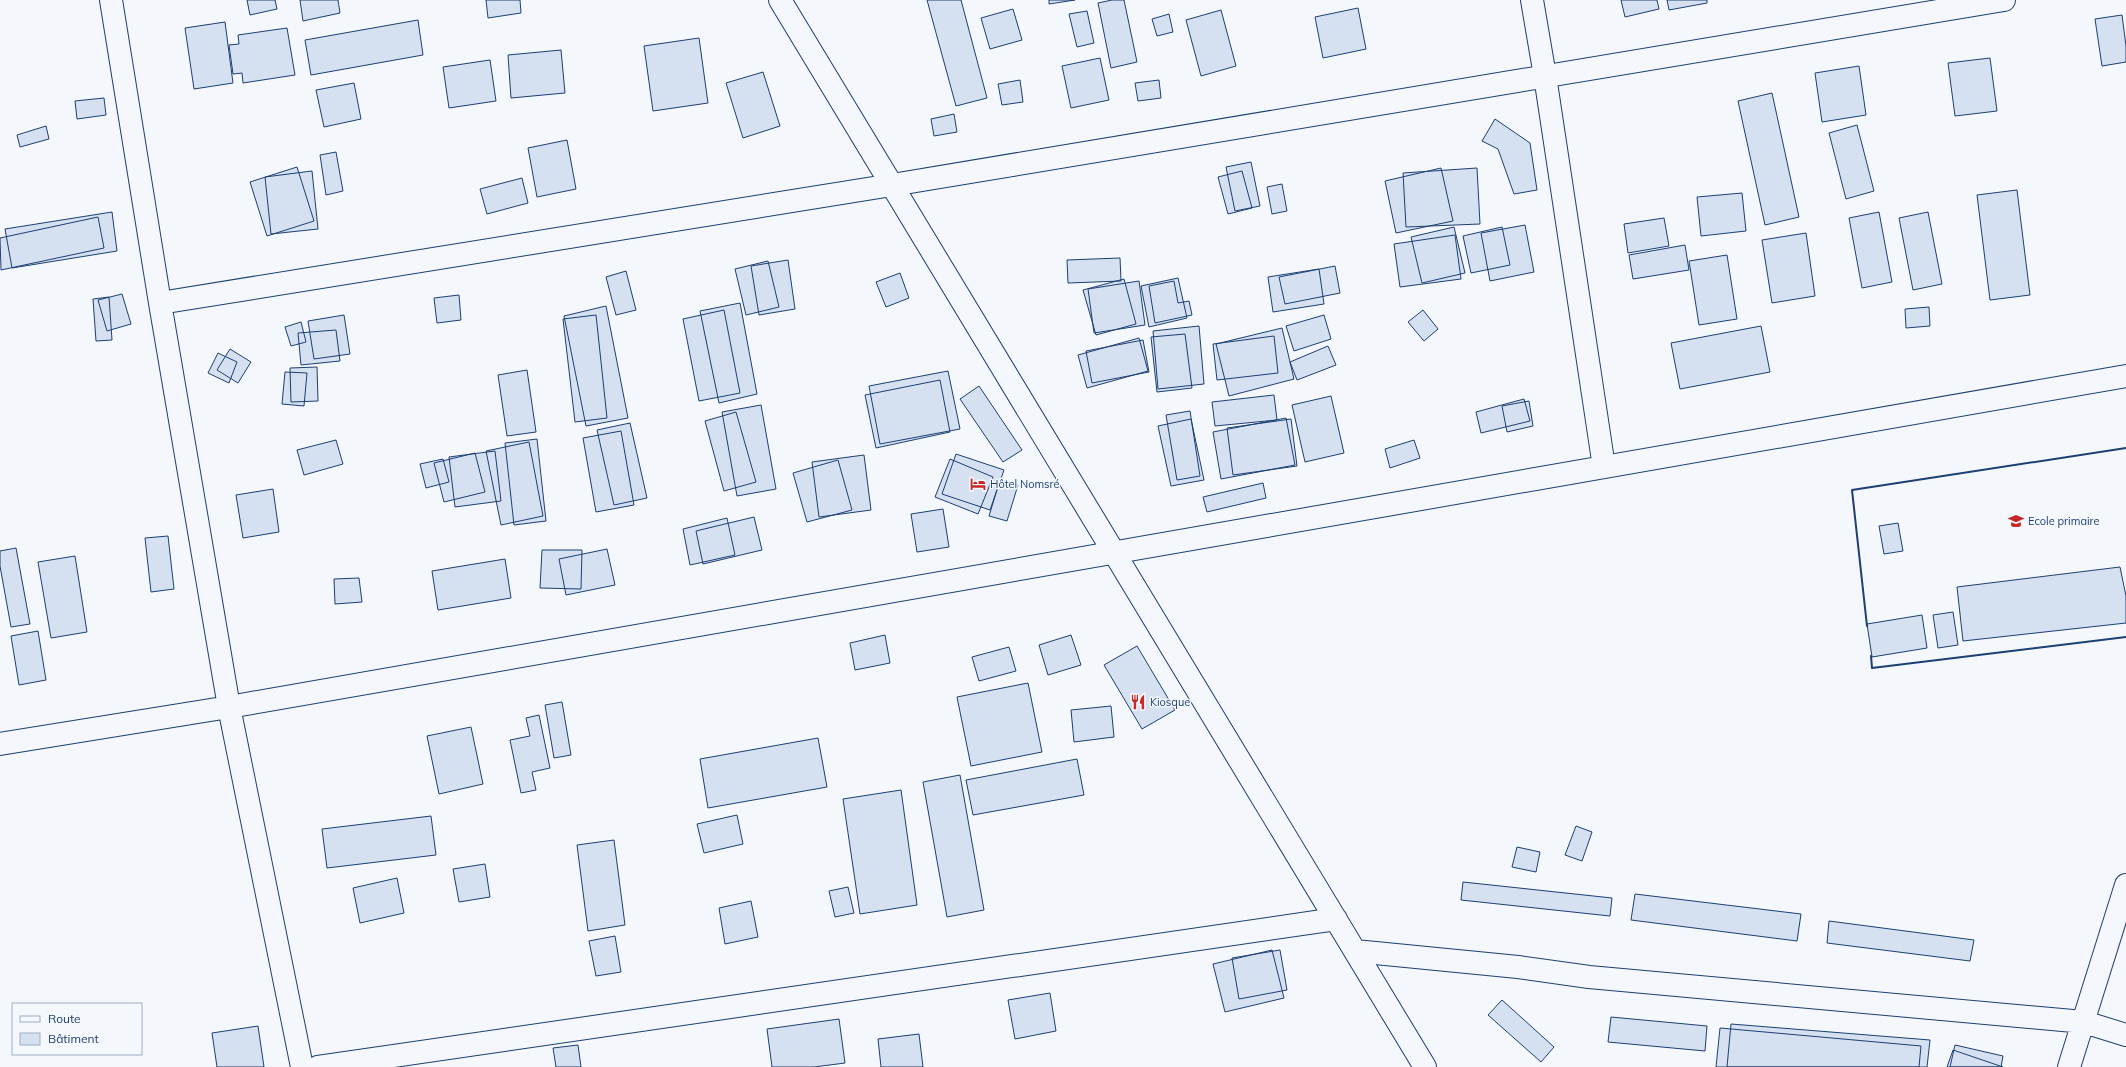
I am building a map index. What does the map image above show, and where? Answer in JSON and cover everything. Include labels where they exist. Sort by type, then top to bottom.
[{"type":"street","points":[[112,0],[160,303],[229,707],[302,1067]]},
{"type":"street","points":[[780,0],[1425,1067]]},
{"type":"street","points":[[1532,0],[1546,76],[1604,468]]},
{"type":"street","points":[[160,303],[892,185],[2004,0]]},
{"type":"street","points":[[0,744],[229,707],[2126,376]]},
{"type":"street","points":[[2070,1067],[2126,885]]},
{"type":"street","points":[[318,1067],[1336,919]]},
{"type":"street","points":[[1355,951],[1518,966],[1597,977],[2084,1022],[2126,1035]]},
{"type":"building","points":[[247,0],[275,0],[277,9],[250,15]]},
{"type":"building","points":[[300,0],[338,0],[340,13],[303,21]]},
{"type":"building","points":[[486,0],[520,0],[521,13],[488,18]]},
{"type":"building","points":[[927,0],[961,0],[987,98],[956,106]]},
{"type":"building","points":[[1049,0],[1075,0],[1049,4]]},
{"type":"building","points":[[1112,0],[1124,0],[1137,62],[1111,68],[1098,3]]},
{"type":"building","points":[[1621,0],[1657,0],[1659,9],[1625,17]]},
{"type":"building","points":[[1667,0],[1707,0],[1707,3],[1669,10]]},
{"type":"building","points":[[1358,8],[1366,49],[1323,58],[1315,17]]},
{"type":"building","points":[[1013,9],[1022,40],[990,49],[981,18]]},
{"type":"building","points":[[1221,10],[1236,66],[1201,76],[1186,20]]},
{"type":"building","points":[[1087,11],[1094,43],[1077,47],[1069,14]]},
{"type":"building","points":[[1169,14],[1173,32],[1157,36],[1152,19]]},
{"type":"building","points":[[2122,15],[2126,46],[2126,62],[2102,66],[2095,19]]},
{"type":"building","points":[[418,20],[423,55],[311,75],[305,40]]},
{"type":"building","points":[[225,22],[233,83],[194,89],[185,28]]},
{"type":"building","points":[[287,28],[295,75],[243,83],[242,73],[233,74],[229,45],[239,44],[238,35]]},
{"type":"building","points":[[699,38],[708,103],[653,111],[644,46]]},
{"type":"building","points":[[561,50],[565,93],[511,98],[508,55]]},
{"type":"building","points":[[1100,58],[1109,100],[1071,108],[1062,66]]},
{"type":"building","points":[[1990,58],[1997,111],[1955,116],[1948,63]]},
{"type":"building","points":[[490,60],[496,101],[449,108],[443,67]]},
{"type":"building","points":[[1859,66],[1866,115],[1822,122],[1815,73]]},
{"type":"building","points":[[763,72],[780,126],[743,138],[726,83]]},
{"type":"building","points":[[1020,80],[1023,102],[1002,105],[998,84]]},
{"type":"building","points":[[1159,80],[1161,98],[1138,101],[1135,83]]},
{"type":"building","points":[[354,83],[361,119],[324,127],[316,90]]},
{"type":"building","points":[[1772,93],[1799,217],[1765,225],[1738,101]]},
{"type":"building","points":[[104,98],[106,115],[77,119],[75,101]]},
{"type":"building","points":[[954,114],[957,132],[934,136],[931,119]]},
{"type":"building","points":[[1495,119],[1530,143],[1537,190],[1514,194],[1498,149],[1482,141]]},
{"type":"building","points":[[1857,125],[1874,191],[1846,199],[1829,133]]},
{"type":"building","points":[[46,126],[49,139],[20,147],[17,135]]},
{"type":"building","points":[[567,140],[576,189],[537,197],[528,148]]},
{"type":"building","points":[[336,152],[343,191],[326,195],[320,155]]},
{"type":"building","points":[[1251,162],[1260,206],[1235,211],[1226,167]]},
{"type":"building","points":[[297,167],[314,221],[267,236],[250,182]]},
{"type":"building","points":[[1441,168],[1453,221],[1396,233],[1385,181]]},
{"type":"building","points":[[1477,168],[1480,224],[1406,227],[1403,173]]},
{"type":"building","points":[[312,171],[318,229],[271,234],[265,177]]},
{"type":"building","points":[[1242,171],[1252,208],[1228,214],[1218,177]]},
{"type":"building","points":[[522,178],[528,203],[487,214],[480,189]]},
{"type":"building","points":[[1282,184],[1287,211],[1272,214],[1267,187]]},
{"type":"building","points":[[2017,190],[2030,295],[1990,300],[1977,195]]},
{"type":"building","points":[[1742,193],[1746,231],[1701,236],[1697,197]]},
{"type":"building","points":[[112,212],[117,251],[12,268],[5,229]]},
{"type":"building","points":[[1879,212],[1892,282],[1862,288],[1849,218]]},
{"type":"building","points":[[1928,212],[1942,284],[1913,290],[1899,218]]},
{"type":"building","points":[[98,217],[104,248],[1,270],[0,238]]},
{"type":"building","points":[[1664,218],[1669,246],[1628,253],[1624,224]]},
{"type":"building","points":[[1525,225],[1534,272],[1490,281],[1481,233]]},
{"type":"building","points":[[1454,227],[1465,273],[1422,283],[1411,237]]},
{"type":"building","points":[[1502,227],[1510,265],[1471,273],[1463,236]]},
{"type":"building","points":[[1806,233],[1815,296],[1772,303],[1762,240]]},
{"type":"building","points":[[1455,235],[1461,279],[1400,287],[1394,244]]},
{"type":"building","points":[[1685,245],[1689,270],[1633,279],[1629,255]]},
{"type":"building","points":[[1727,255],[1737,319],[1699,325],[1689,261]]},
{"type":"building","points":[[1120,258],[1121,281],[1068,283],[1067,260]]},
{"type":"building","points":[[788,260],[795,309],[759,315],[751,266]]},
{"type":"building","points":[[768,261],[779,307],[746,315],[735,269]]},
{"type":"building","points":[[1335,266],[1340,293],[1285,304],[1279,277]]},
{"type":"building","points":[[1319,269],[1324,304],[1273,312],[1268,277]]},
{"type":"building","points":[[626,271],[636,310],[616,315],[606,277]]},
{"type":"building","points":[[900,273],[909,298],[886,307],[876,282]]},
{"type":"building","points":[[1178,278],[1187,318],[1149,327],[1141,286]]},
{"type":"building","points":[[1124,279],[1136,324],[1096,335],[1083,290]]},
{"type":"building","points":[[1139,281],[1145,325],[1094,333],[1088,289]]},
{"type":"building","points":[[1174,281],[1178,303],[1189,301],[1192,315],[1155,323],[1149,286]]},
{"type":"building","points":[[122,294],[131,324],[107,331],[98,300]]},
{"type":"building","points":[[459,295],[461,320],[437,323],[434,298]]},
{"type":"building","points":[[109,297],[112,340],[96,341],[93,299]]},
{"type":"building","points":[[740,303],[757,394],[719,403],[700,311]]},
{"type":"building","points":[[606,306],[628,418],[586,426],[564,316]]},
{"type":"building","points":[[1929,307],[1930,326],[1906,328],[1905,309]]},
{"type":"building","points":[[724,310],[740,393],[699,401],[683,319]]},
{"type":"building","points":[[1423,310],[1438,329],[1424,341],[1408,322]]},
{"type":"building","points":[[344,315],[350,354],[314,359],[308,321]]},
{"type":"building","points":[[596,315],[607,418],[575,422],[563,319]]},
{"type":"building","points":[[1324,315],[1331,339],[1294,351],[1286,326]]},
{"type":"building","points":[[301,322],[306,342],[291,346],[285,327]]},
{"type":"building","points":[[1199,326],[1204,384],[1158,389],[1153,331]]},
{"type":"building","points":[[1761,326],[1770,372],[1680,389],[1671,343]]},
{"type":"building","points":[[1282,328],[1294,379],[1229,396],[1216,344]]},
{"type":"building","points":[[336,330],[340,361],[301,365],[298,333]]},
{"type":"building","points":[[1185,334],[1192,388],[1157,392],[1151,337]]},
{"type":"building","points":[[1274,336],[1278,373],[1217,380],[1213,344]]},
{"type":"building","points":[[1139,338],[1148,371],[1087,388],[1078,355]]},
{"type":"building","points":[[1143,340],[1149,372],[1092,383],[1086,351]]},
{"type":"building","points":[[1328,346],[1336,365],[1297,380],[1290,362]]},
{"type":"building","points":[[230,349],[251,362],[238,383],[217,370]]},
{"type":"building","points":[[218,353],[237,362],[229,383],[208,373]]},
{"type":"building","points":[[317,367],[318,401],[291,402],[290,368]]},
{"type":"building","points":[[527,370],[536,432],[507,436],[498,375]]},
{"type":"building","points":[[948,371],[960,429],[880,444],[869,386]]},
{"type":"building","points":[[285,372],[307,373],[304,406],[282,404]]},
{"type":"building","points":[[940,380],[950,432],[876,448],[865,395]]},
{"type":"building","points":[[979,386],[1022,450],[1003,462],[960,399]]},
{"type":"building","points":[[1274,395],[1277,420],[1215,426],[1212,402]]},
{"type":"building","points":[[1331,396],[1344,453],[1305,462],[1292,405]]},
{"type":"building","points":[[1524,399],[1530,421],[1481,433],[1476,412]]},
{"type":"building","points":[[1529,401],[1533,426],[1507,432],[1502,406]]},
{"type":"building","points":[[761,405],[776,489],[737,496],[722,412]]},
{"type":"building","points":[[1190,411],[1200,476],[1177,480],[1166,415]]},
{"type":"building","points":[[736,412],[756,482],[724,491],[705,421]]},
{"type":"building","points":[[1286,418],[1295,465],[1221,479],[1213,432]]},
{"type":"building","points":[[1191,419],[1204,480],[1171,486],[1158,426]]},
{"type":"building","points":[[1291,419],[1297,466],[1233,475],[1227,428]]},
{"type":"building","points":[[630,423],[647,498],[614,505],[597,430]]},
{"type":"building","points":[[621,431],[634,505],[596,512],[583,438]]},
{"type":"building","points":[[537,439],[546,521],[514,525],[505,443]]},
{"type":"building","points":[[336,440],[343,464],[304,475],[297,450]]},
{"type":"building","points":[[1414,440],[1420,458],[1390,468],[1385,449]]},
{"type":"building","points":[[529,442],[543,516],[501,525],[486,451]]},
{"type":"building","points":[[495,451],[501,501],[455,507],[449,457]]},
{"type":"building","points":[[475,453],[485,492],[444,502],[434,463]]},
{"type":"building","points":[[956,454],[1004,470],[990,510],[942,494]]},
{"type":"building","points":[[864,455],[871,510],[819,517],[812,462]]},
{"type":"building","points":[[443,459],[449,482],[426,488],[420,464]]},
{"type":"building","points":[[950,459],[993,477],[978,514],[935,497]]},
{"type":"building","points":[[838,460],[852,510],[807,522],[793,473]]},
{"type":"building","points":[[1000,480],[1018,485],[1007,521],[989,516]]},
{"type":"building","points":[[1263,483],[1266,498],[1207,512],[1203,497]]},
{"type":"building","points":[[273,489],[279,532],[243,538],[236,495]]},
{"type":"building","points":[[943,509],[949,547],[917,552],[911,514]]},
{"type":"building","points":[[754,517],[762,550],[703,564],[696,531]]},
{"type":"building","points":[[727,518],[735,555],[690,565],[683,529]]},
{"type":"building","points":[[1898,523],[1903,551],[1884,554],[1879,526]]},
{"type":"building","points":[[168,536],[174,589],[151,592],[145,538]]},
{"type":"building","points":[[16,548],[30,624],[11,627],[0,566],[0,551]]},
{"type":"building","points":[[607,549],[615,585],[566,595],[559,559]]},
{"type":"building","points":[[542,550],[582,550],[581,589],[540,588]]},
{"type":"building","points":[[75,556],[87,632],[51,638],[38,562]]},
{"type":"building","points":[[505,559],[511,598],[438,610],[432,571]]},
{"type":"building","points":[[2120,567],[2126,596],[2126,623],[1963,641],[1957,587]]},
{"type":"building","points":[[359,578],[362,602],[335,604],[334,579]]},
{"type":"building","points":[[1953,612],[1958,645],[1938,648],[1933,615]]},
{"type":"building","points":[[1922,615],[1927,648],[1872,657],[1867,624]]},
{"type":"building","points":[[38,631],[46,680],[19,685],[11,636]]},
{"type":"building","points":[[885,635],[890,663],[855,670],[850,643]]},
{"type":"building","points":[[1071,635],[1081,665],[1048,675],[1039,645]]},
{"type":"building","points":[[1137,646],[1175,710],[1142,729],[1104,665]]},
{"type":"building","points":[[1009,647],[1016,671],[979,681],[972,657]]},
{"type":"building","points":[[1028,683],[1042,752],[971,766],[957,697]]},
{"type":"building","points":[[562,702],[571,755],[554,758],[545,705]]},
{"type":"building","points":[[1111,706],[1114,737],[1074,742],[1071,710]]},
{"type":"building","points":[[539,715],[550,768],[532,772],[536,790],[521,793],[510,740],[530,736],[526,718]]},
{"type":"building","points":[[471,727],[483,784],[439,794],[427,736]]},
{"type":"building","points":[[818,738],[827,787],[708,808],[700,759]]},
{"type":"building","points":[[1077,759],[1084,795],[973,815],[966,780]]},
{"type":"building","points":[[960,775],[984,910],[947,917],[923,782]]},
{"type":"building","points":[[901,790],[917,905],[860,914],[843,799]]},
{"type":"building","points":[[737,815],[743,844],[704,853],[697,824]]},
{"type":"building","points":[[431,816],[436,855],[327,868],[322,829]]},
{"type":"building","points":[[1576,826],[1592,832],[1582,861],[1565,855]]},
{"type":"building","points":[[614,840],[625,925],[588,931],[577,845]]},
{"type":"building","points":[[1517,847],[1540,852],[1536,872],[1512,867]]},
{"type":"building","points":[[485,864],[490,897],[459,902],[453,869]]},
{"type":"building","points":[[397,878],[404,913],[360,923],[353,888]]},
{"type":"building","points":[[1463,882],[1612,898],[1610,916],[1461,900]]},
{"type":"building","points":[[848,887],[854,913],[835,917],[829,891]]},
{"type":"building","points":[[1635,894],[1801,914],[1797,941],[1631,920]]},
{"type":"building","points":[[751,901],[758,937],[725,944],[719,908]]},
{"type":"building","points":[[1829,921],[1974,940],[1970,961],[1827,943]]},
{"type":"building","points":[[615,936],[621,972],[596,976],[589,941]]},
{"type":"building","points":[[1272,950],[1284,998],[1225,1012],[1213,964]]},
{"type":"building","points":[[1280,950],[1287,990],[1239,999],[1232,958]]},
{"type":"building","points":[[1050,993],[1056,1031],[1015,1039],[1008,1000]]},
{"type":"building","points":[[1502,1000],[1554,1047],[1541,1062],[1488,1015]]},
{"type":"building","points":[[1611,1017],[1707,1026],[1705,1051],[1608,1042]]},
{"type":"building","points":[[839,1019],[845,1063],[814,1067],[772,1067],[767,1029]]},
{"type":"building","points":[[1731,1024],[1930,1040],[1927,1067],[1727,1067]]},
{"type":"building","points":[[258,1026],[264,1067],[217,1067],[212,1033]]},
{"type":"building","points":[[1720,1028],[1921,1046],[1919,1067],[1716,1067]]},
{"type":"building","points":[[919,1034],[923,1067],[881,1067],[878,1039]]},
{"type":"building","points":[[578,1045],[581,1067],[556,1067],[553,1048]]},
{"type":"building","points":[[1955,1045],[2003,1056],[2001,1067],[1950,1067]]},
{"type":"building","points":[[1953,1050],[2003,1067],[1947,1067]]},
{"type":"wall","points":[[1867,626],[1852,490],[2126,448]]},
{"type":"wall","points":[[1871,656],[1872,668],[2126,637]]},
{"type":"place","name":"Hôtel Nomsré","points":[[978,484]]},
{"type":"place","name":"Ecole primaire","points":[[2016,521]]},
{"type":"place","name":"Kiosque","points":[[1138,702]]}]
